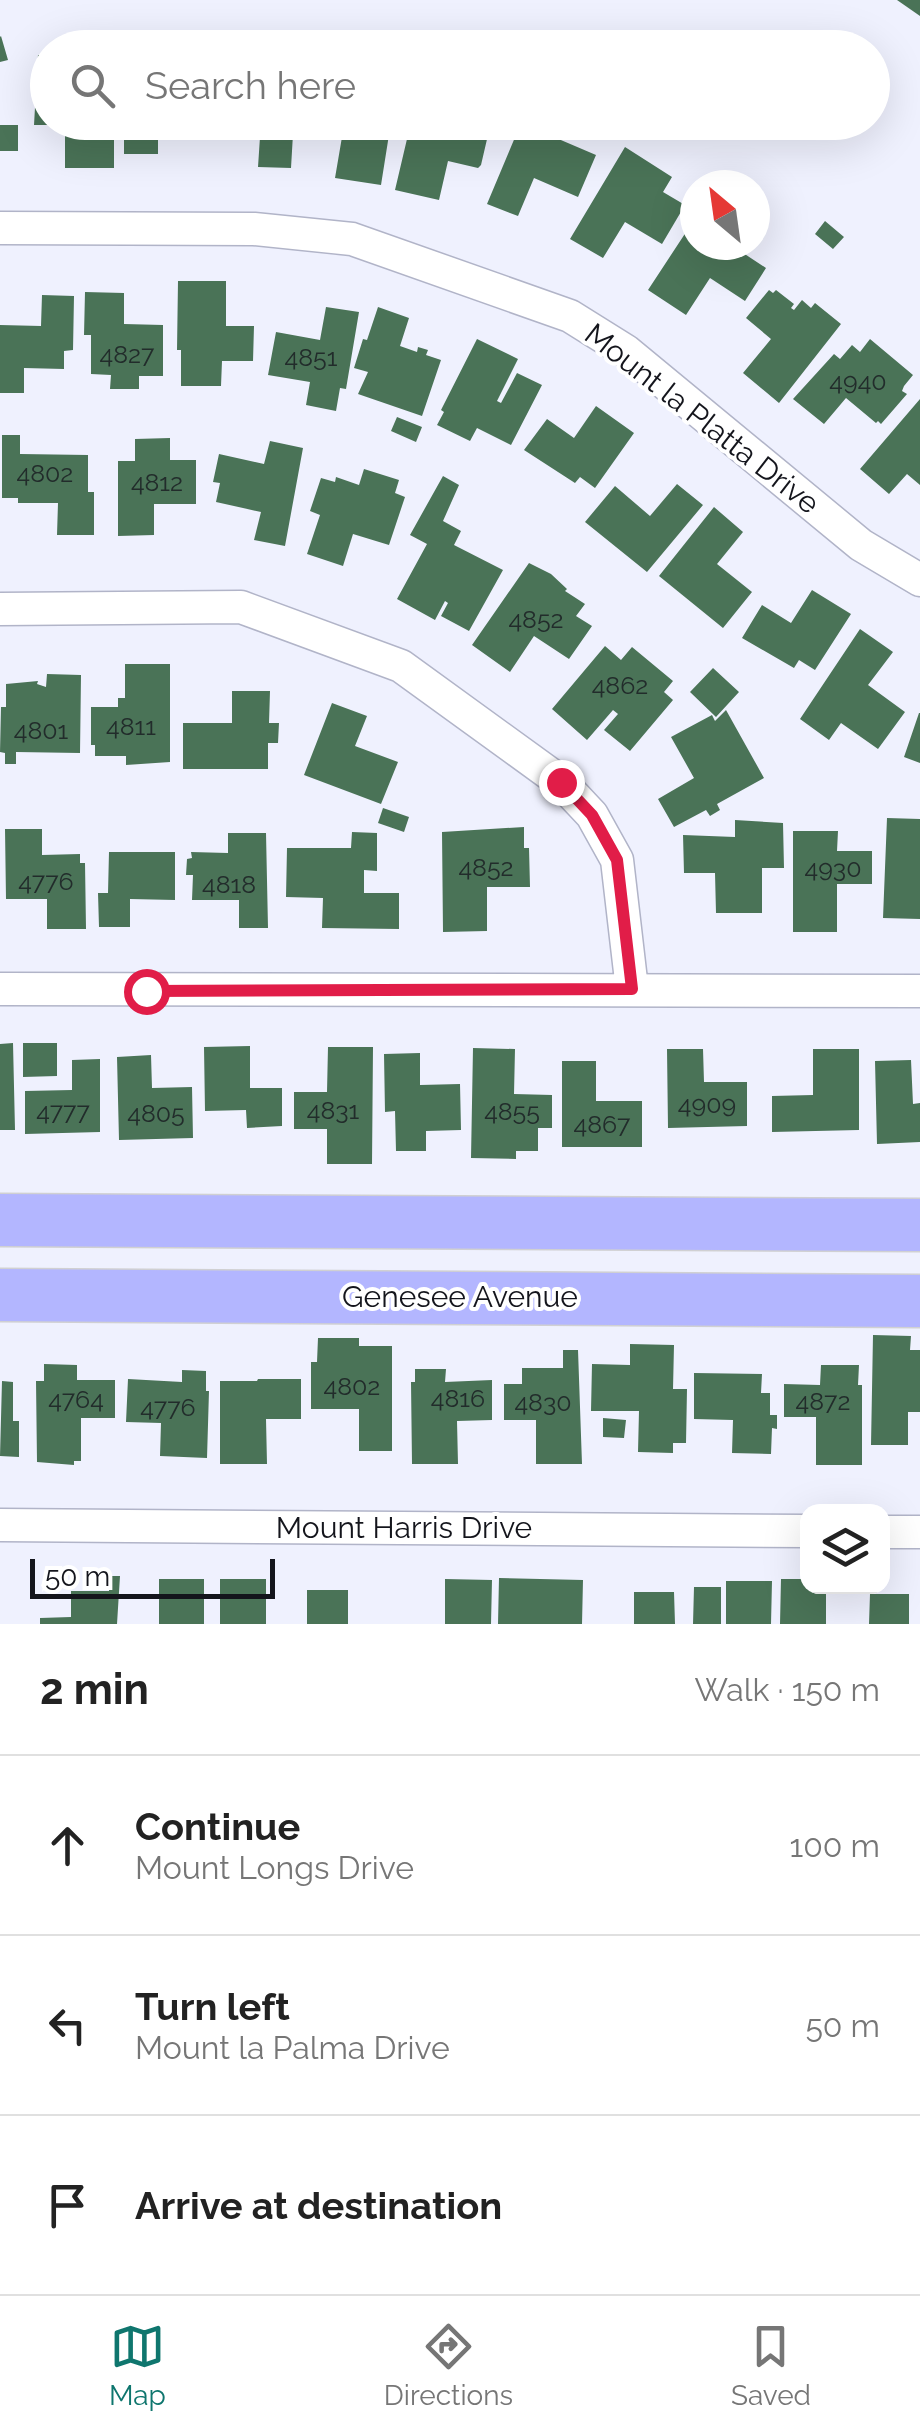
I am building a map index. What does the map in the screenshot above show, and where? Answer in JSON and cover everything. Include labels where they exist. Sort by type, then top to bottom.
[{"type":"main road","points":[[0,1220],[920,1224]]},
{"type":"main road","name":"Genesee Avenue","points":[[0,1295],[920,1301]]},
{"type":"street","name":"Mount la Platta Drive","points":[[0,228],[254,228],[352,238],[570,316],[626,351],[861,545],[920,580]]},
{"type":"street","points":[[0,610],[241,608],[401,666],[561,782],[592,815],[617,860],[632,989]]},
{"type":"street","points":[[0,989],[920,990]]},
{"type":"street","name":"Mount Harris Drive","points":[[0,1526],[800,1531]]},
{"type":"street","points":[[890,1532],[920,1532]]},
{"type":"building","points":[[897,0],[920,0],[920,16]]},
{"type":"building","points":[[0,37],[8,60],[0,62]]},
{"type":"building","points":[[0,125],[18,125],[18,151],[0,151]]},
{"type":"building","points":[[65,140],[114,140],[114,168],[65,168]]},
{"type":"building","points":[[124,140],[158,140],[158,154],[124,154]]},
{"type":"building","points":[[260,140],[293,140],[291,168],[258,167]]},
{"type":"building","points":[[341,140],[388,140],[381,185],[335,178]]},
{"type":"building","points":[[407,140],[487,140],[478,168],[448,161],[439,200],[395,190]]},
{"type":"building","points":[[514,140],[561,140],[596,155],[578,197],[534,178],[518,216],[487,204]]},
{"type":"building","points":[[625,147],[672,177],[663,192],[680,202],[680,213],[662,244],[625,222],[603,258],[570,239]]},
{"type":"building","points":[[825,221],[844,237],[833,249],[815,234]]},
{"type":"building","points":[[680,241],[680,260],[754,260],[766,268],[745,301],[710,278],[686,315],[648,290]]},
{"type":"building","points":[[178,281],[226,281],[226,326],[254,326],[253,361],[222,361],[221,386],[181,386]]},
{"type":"building","points":[[769,290],[776,290],[794,304],[794,310],[802,300],[811,308],[815,303],[841,324],[779,403],[743,373],[771,339],[746,318]]},
{"type":"building","points":[[85,292],[124,293],[124,324],[163,325],[163,376],[139,376],[139,389],[110,389],[111,375],[91,374],[91,335],[84,335]]},
{"type":"building","points":[[42,295],[74,296],[73,350],[64,351],[64,369],[24,368],[24,393],[0,393],[0,325],[41,326]]},
{"type":"building","points":[[326,307],[359,312],[346,389],[340,388],[336,411],[306,405],[310,382],[268,375],[276,332],[320,340]]},
{"type":"building","points":[[378,307],[409,318],[400,346],[417,352],[418,347],[428,350],[426,355],[441,360],[422,416],[358,394],[368,372],[354,368]]},
{"type":"building","points":[[477,339],[518,359],[497,401],[501,403],[517,373],[542,385],[511,445],[477,428],[470,441],[437,425]]},
{"type":"building","points":[[870,339],[913,375],[902,391],[907,394],[881,424],[846,398],[824,424],[793,399],[834,354],[840,359],[852,345],[860,352]]},
{"type":"building","points":[[920,399],[920,485],[907,474],[889,494],[860,469]]},
{"type":"building","points":[[596,406],[634,433],[595,488],[580,477],[575,483],[524,450],[547,419],[574,438]]},
{"type":"building","points":[[397,417],[422,427],[416,442],[391,431]]},
{"type":"building","points":[[2,435],[20,435],[20,454],[88,455],[88,492],[94,492],[94,535],[57,535],[58,503],[18,503],[18,498],[2,498]]},
{"type":"building","points":[[170,438],[170,460],[196,460],[196,504],[154,504],[154,535],[118,536],[118,461],[135,461],[135,439]]},
{"type":"building","points":[[270,441],[303,448],[285,546],[254,540],[261,512],[216,502],[220,483],[213,482],[219,454],[264,464]]},
{"type":"building","points":[[364,469],[399,480],[395,493],[405,497],[389,545],[353,534],[343,566],[307,554],[320,515],[310,511],[321,478],[335,482],[336,477],[359,485]]},
{"type":"building","points":[[443,476],[459,485],[443,521],[461,531],[454,545],[503,570],[469,631],[441,616],[448,603],[445,601],[435,620],[397,599],[427,544],[410,535]]},
{"type":"building","points":[[677,484],[703,505],[647,572],[585,522],[615,486],[650,516]]},
{"type":"building","points":[[714,507],[743,532],[717,564],[752,592],[723,628],[659,576]]},
{"type":"building","points":[[529,563],[551,574],[565,591],[585,604],[576,616],[592,626],[569,659],[534,636],[510,672],[472,645]]},
{"type":"building","points":[[812,590],[851,614],[815,670],[799,660],[794,668],[742,638],[762,605],[791,623]]},
{"type":"building","points":[[860,629],[893,652],[868,685],[905,712],[878,749],[841,723],[829,740],[800,719]]},
{"type":"building","points":[[605,646],[621,660],[632,647],[673,681],[664,692],[673,700],[630,751],[604,730],[618,714],[613,710],[587,740],[552,709]]},
{"type":"building","points":[[125,664],[170,664],[170,762],[126,765],[126,756],[95,756],[95,745],[91,745],[91,707],[118,707],[118,698],[125,698]]},
{"type":"building","points":[[713,668],[739,692],[716,717],[690,692]]},
{"type":"building","points":[[47,674],[81,675],[80,753],[16,752],[16,764],[5,764],[5,753],[0,752],[6,684],[38,681],[46,687]]},
{"type":"building","points":[[232,691],[270,691],[269,723],[279,723],[278,743],[268,743],[268,769],[183,769],[183,723],[232,723]]},
{"type":"building","points":[[332,703],[367,716],[355,746],[398,762],[381,804],[304,775]]},
{"type":"building","points":[[726,710],[764,778],[717,804],[720,810],[710,816],[706,810],[674,827],[658,799],[694,778],[671,737],[712,715],[715,721]]},
{"type":"building","points":[[920,713],[920,763],[904,757]]},
{"type":"building","points":[[383,808],[409,817],[404,832],[378,823]]},
{"type":"building","points":[[887,818],[920,819],[920,919],[883,918]]},
{"type":"building","points":[[735,820],[783,823],[784,868],[762,868],[762,913],[716,913],[715,873],[684,873],[683,835],[735,837]]},
{"type":"building","points":[[524,827],[530,887],[487,887],[487,931],[443,932],[442,832]]},
{"type":"building","points":[[5,829],[42,829],[42,855],[80,854],[80,863],[85,863],[86,929],[47,929],[47,899],[6,899]]},
{"type":"building","points":[[793,831],[838,831],[837,851],[872,851],[872,884],[837,884],[837,932],[793,932]]},
{"type":"building","points":[[352,832],[377,833],[377,871],[364,870],[364,893],[399,893],[399,929],[322,928],[323,898],[286,897],[287,848],[351,848]]},
{"type":"building","points":[[228,833],[266,833],[268,928],[239,928],[239,900],[192,900],[193,875],[186,875],[187,859],[192,858],[191,852],[228,853]]},
{"type":"building","points":[[109,852],[175,852],[175,900],[130,899],[130,927],[99,927],[98,893],[108,893]]},
{"type":"building","points":[[13,1043],[15,1130],[0,1130],[0,1044]]},
{"type":"building","points":[[23,1043],[57,1043],[57,1076],[23,1077]]},
{"type":"building","points":[[250,1046],[250,1088],[282,1088],[282,1126],[247,1128],[246,1110],[205,1111],[204,1047]]},
{"type":"building","points":[[328,1047],[373,1047],[372,1164],[327,1164],[327,1129],[294,1129],[294,1092],[327,1092]]},
{"type":"building","points":[[473,1048],[515,1049],[514,1094],[552,1095],[552,1128],[538,1128],[538,1151],[516,1151],[516,1159],[471,1158]]},
{"type":"building","points":[[667,1049],[703,1049],[704,1082],[747,1082],[747,1126],[668,1128]]},
{"type":"building","points":[[813,1049],[859,1049],[859,1130],[772,1132],[772,1096],[813,1095]]},
{"type":"building","points":[[420,1053],[420,1085],[460,1084],[461,1130],[426,1131],[426,1151],[396,1151],[395,1111],[385,1112],[384,1054]]},
{"type":"building","points":[[151,1055],[152,1088],[192,1087],[193,1138],[119,1140],[117,1057]]},
{"type":"building","points":[[100,1059],[100,1132],[25,1134],[25,1091],[72,1090],[72,1060]]},
{"type":"building","points":[[911,1060],[913,1104],[920,1103],[920,1142],[877,1144],[875,1061]]},
{"type":"building","points":[[562,1061],[596,1061],[596,1101],[642,1101],[642,1147],[562,1147]]},
{"type":"building","points":[[873,1335],[911,1336],[910,1350],[920,1350],[920,1412],[908,1412],[908,1445],[871,1445]]},
{"type":"building","points":[[318,1338],[359,1338],[359,1346],[392,1346],[392,1451],[359,1451],[359,1409],[311,1409],[311,1362],[317,1362]]},
{"type":"building","points":[[630,1344],[674,1345],[673,1389],[687,1389],[686,1443],[673,1443],[673,1453],[638,1452],[639,1411],[591,1411],[592,1364],[630,1365]]},
{"type":"building","points":[[563,1350],[578,1350],[582,1464],[536,1464],[536,1420],[504,1420],[504,1384],[522,1384],[522,1368],[563,1368]]},
{"type":"building","points":[[44,1364],[77,1365],[77,1380],[115,1380],[115,1418],[81,1418],[81,1461],[74,1461],[74,1465],[37,1462],[36,1381],[44,1381]]},
{"type":"building","points":[[821,1365],[859,1365],[862,1465],[816,1465],[816,1417],[784,1417],[784,1384],[820,1385]]},
{"type":"building","points":[[415,1369],[446,1369],[445,1382],[492,1380],[492,1420],[457,1421],[458,1464],[412,1464],[411,1382],[415,1382]]},
{"type":"building","points":[[182,1370],[206,1371],[207,1458],[160,1456],[161,1423],[126,1422],[128,1379],[182,1382]]},
{"type":"building","points":[[694,1373],[762,1374],[761,1393],[770,1393],[770,1415],[777,1415],[771,1454],[732,1453],[733,1420],[694,1419]]},
{"type":"building","points":[[301,1379],[301,1419],[266,1419],[267,1464],[220,1464],[220,1381]]},
{"type":"building","points":[[2,1381],[13,1382],[13,1421],[19,1421],[19,1457],[0,1456]]},
{"type":"building","points":[[603,1418],[626,1420],[624,1438],[603,1437]]},
{"type":"building","points":[[109,1576],[120,1576],[117,1624],[40,1624],[40,1618],[71,1617],[71,1591],[109,1591]]},
{"type":"building","points":[[499,1578],[583,1580],[582,1624],[498,1624]]},
{"type":"building","points":[[159,1579],[204,1579],[204,1624],[159,1624]]},
{"type":"building","points":[[220,1579],[266,1579],[266,1624],[220,1624]]},
{"type":"building","points":[[445,1579],[492,1580],[491,1624],[445,1624]]},
{"type":"building","points":[[781,1579],[800,1579],[800,1594],[826,1594],[826,1624],[780,1624]]},
{"type":"building","points":[[726,1581],[772,1581],[771,1624],[726,1624]]},
{"type":"building","points":[[694,1587],[721,1587],[721,1624],[693,1624]]},
{"type":"building","points":[[307,1590],[348,1590],[348,1624],[307,1624]]},
{"type":"building","points":[[634,1592],[674,1592],[675,1624],[634,1624]]},
{"type":"building","points":[[870,1594],[909,1594],[909,1624],[869,1624]]},
{"type":"route","points":[[146,991],[632,989],[617,860],[592,815],[561,782]]}]
